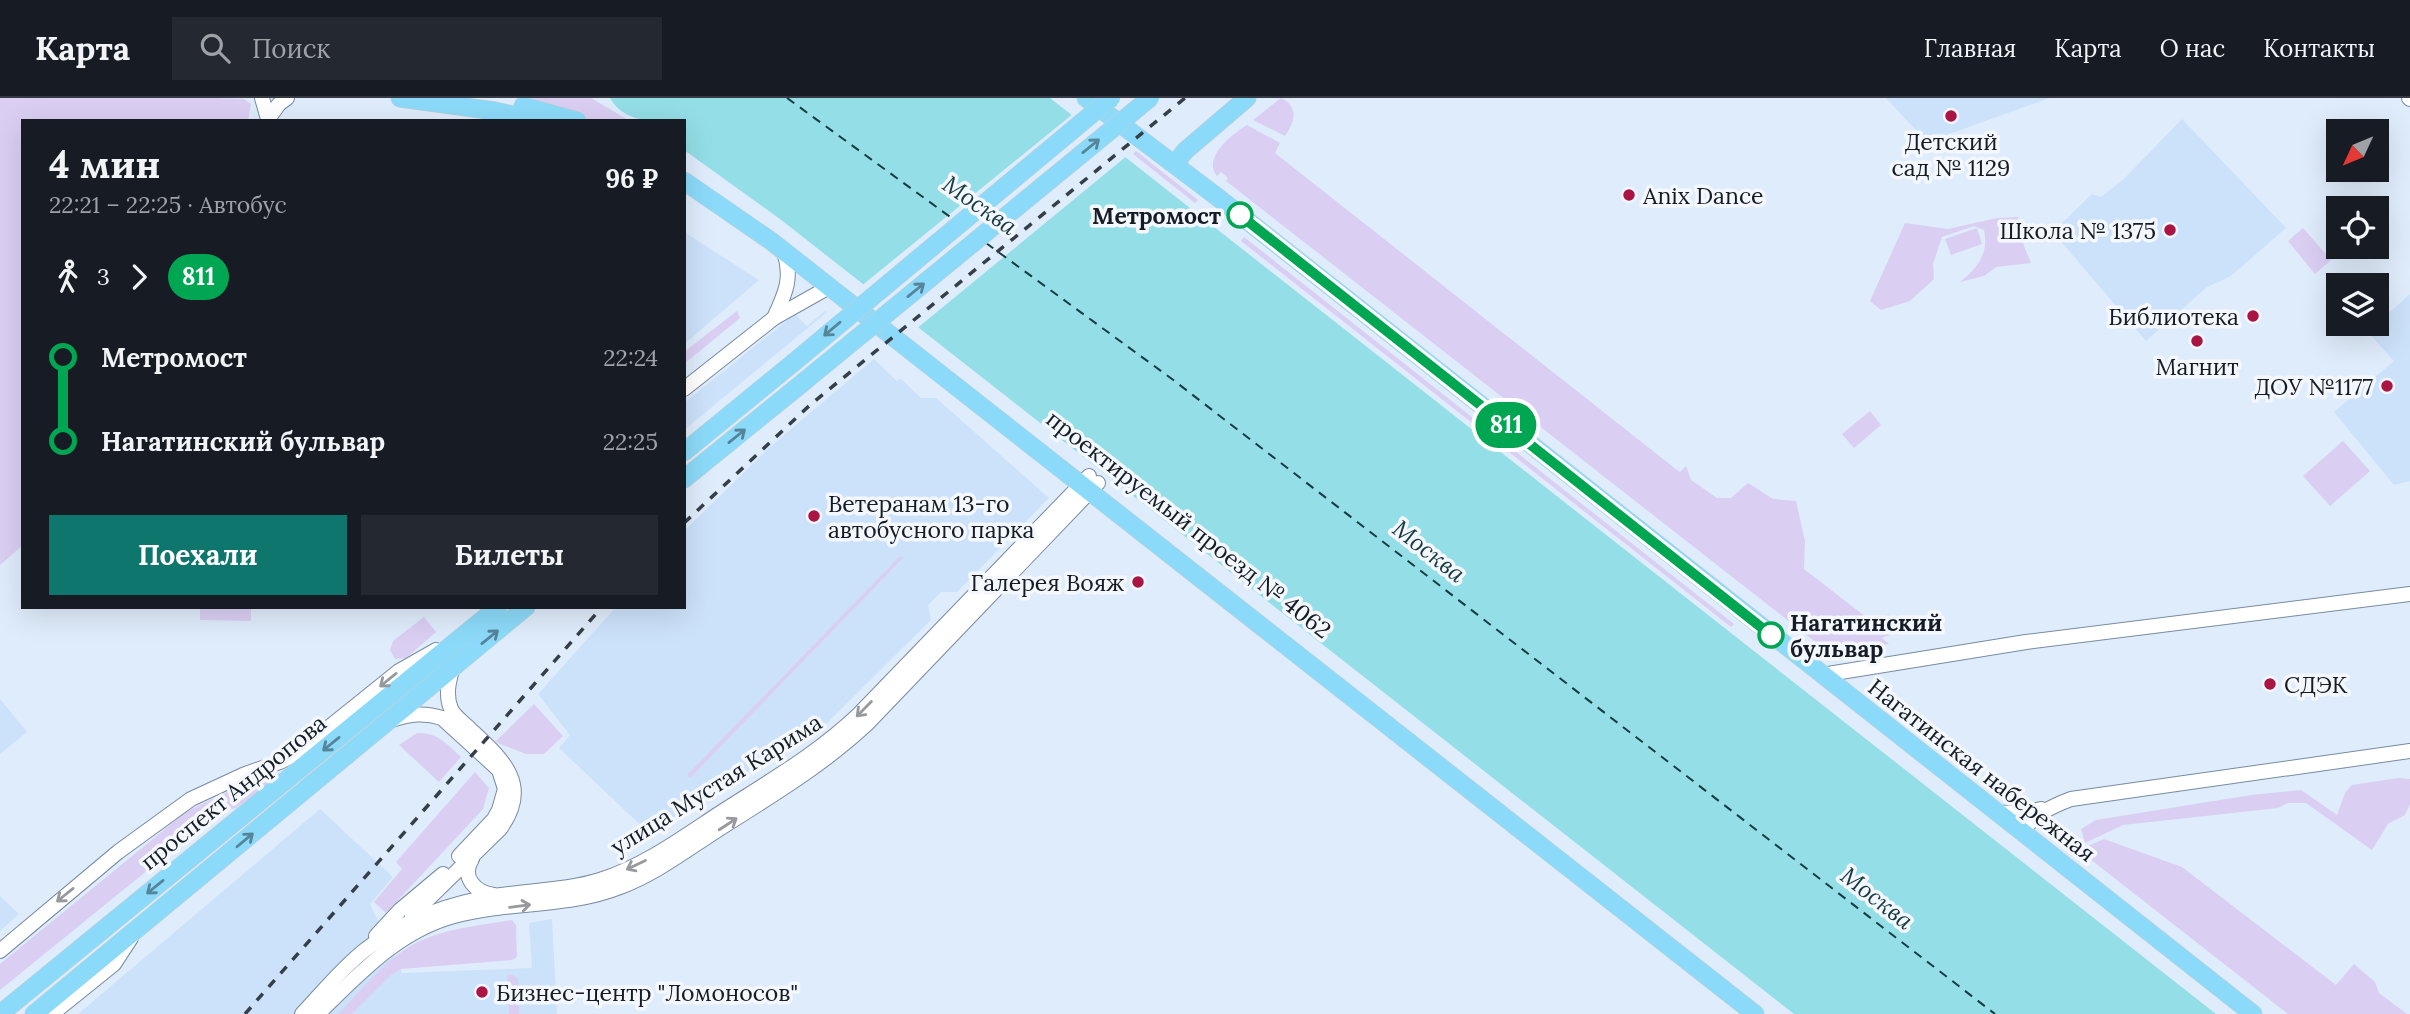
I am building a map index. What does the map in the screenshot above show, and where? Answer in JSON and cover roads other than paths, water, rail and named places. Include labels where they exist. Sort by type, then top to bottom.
[{"type":"main road","points":[[400,98],[495,111],[529,119]]},
{"type":"main road","points":[[480,98],[524,106],[570,119]]},
{"type":"main road","points":[[686,477],[1150,98]]},
{"type":"main road","points":[[1175,164],[1185,151],[1247,98]]},
{"type":"main road","points":[[686,451],[793,363],[1096,100]]},
{"type":"main road","name":"Нагатинская набережная","points":[[1096,100],[2253,1014]]},
{"type":"main road","name":"проектируемый проезд № 4062","points":[[686,170],[778,233],[1090,484]]},
{"type":"main road","name":"проектируемый проезд № 4062","points":[[686,182],[784,252],[1537,827],[1651,934],[1755,1014]]},
{"type":"main road","name":"проспект Андропова","points":[[0,1014],[496,609]]},
{"type":"main road","name":"проспект Андропова","points":[[34,1014],[524,609]]},
{"type":"street","points":[[262,98],[268,119]]},
{"type":"street","points":[[268,119],[271,98]]},
{"type":"street","points":[[269,119],[287,98]]},
{"type":"street","points":[[774,318],[789,275],[784,252]]},
{"type":"street","points":[[686,387],[774,318],[830,287]]},
{"type":"street","name":"улица Мустая Карима","points":[[432,905],[588,883],[640,864],[801,762],[858,715],[1090,484]]},
{"type":"street","name":"улица Мустая Карима","points":[[318,1014],[365,968],[413,933],[452,916],[569,900],[622,887],[670,861],[830,756],[867,724],[1090,484]]},
{"type":"street","points":[[1822,675],[2039,641],[2410,594]]},
{"type":"street","points":[[0,951],[61,898],[191,799],[244,774],[281,762],[399,671],[467,632]]},
{"type":"street","points":[[364,950],[432,905],[508,818],[513,789],[509,768],[452,710],[447,689],[453,666]]},
{"type":"street","points":[[1840,690],[1861,669]]},
{"type":"street","points":[[302,1014],[400,910],[433,883],[494,819],[503,799],[505,789],[499,770],[442,718],[410,714],[386,722]]},
{"type":"street","points":[[1997,813],[2028,812],[2071,800],[2164,785],[2410,751]]},
{"type":"street","points":[[2021,832],[2034,817],[2049,807]]},
{"type":"street","points":[[473,856],[467,870],[470,881],[484,893],[499,895]]},
{"type":"street","points":[[432,905],[433,883]]},
{"type":"street","points":[[432,905],[452,916]]},
{"type":"street","points":[[365,968],[398,928]]},
{"type":"street","points":[[52,1014],[114,964],[136,931]]},
{"type":"water","name":"Москва","points":[[610,98],[1050,98],[2216,1014],[1794,1014],[780,219],[686,151],[686,119],[639,119],[617,107]]},
{"type":"railway","points":[[686,521],[810,405],[1185,98]]},
{"type":"railway","points":[[245,1014],[600,609]]},
{"type":"place","name":"Детский сад № 1129","points":[[1951,116]]},
{"type":"place","name":"Anix Dance","points":[[1629,195]]},
{"type":"place","name":"Метромост","points":[[1240,215]]},
{"type":"place","name":"Школа № 1375","points":[[2170,230]]},
{"type":"place","name":"Библиотека","points":[[2253,316]]},
{"type":"place","name":"Магнит","points":[[2197,341]]},
{"type":"place","name":"ДОУ №1177","points":[[2387,386]]},
{"type":"place","name":"Ветеранам 13-го автобусного парка","points":[[814,516]]},
{"type":"place","name":"Галерея Вояж","points":[[1138,582]]},
{"type":"place","name":"Нагатинский бульвар","points":[[1771,635]]},
{"type":"place","name":"СДЭК","points":[[2270,684]]},
{"type":"place","name":"Бизнес-центр \"Ломоносов\"","points":[[482,992]]}]
